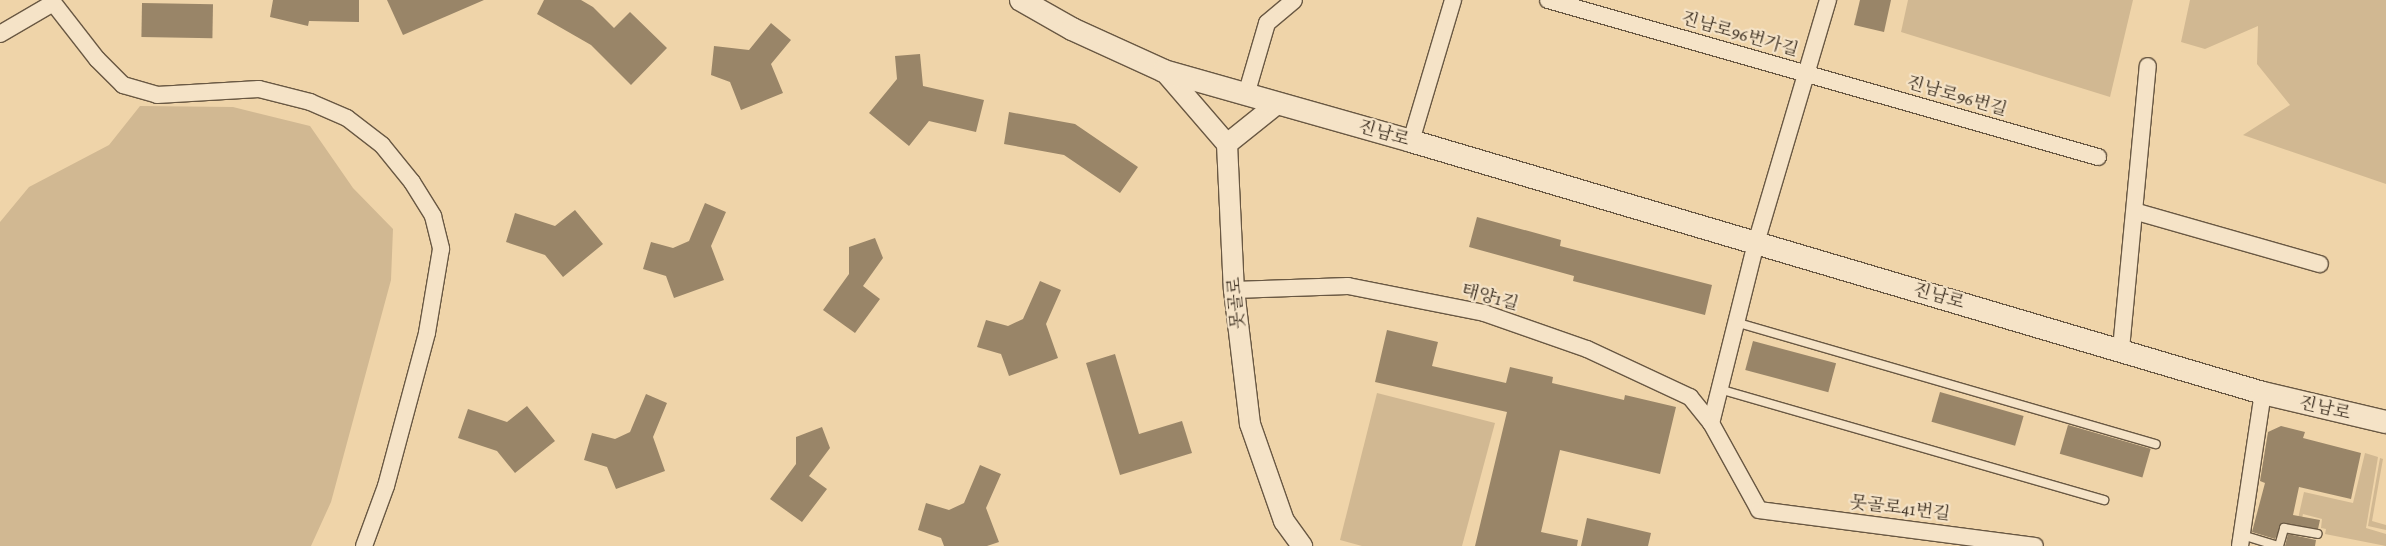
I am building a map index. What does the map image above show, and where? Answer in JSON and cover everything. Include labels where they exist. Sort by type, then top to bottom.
[{"type":"main road","name":"진남로","points":[[1021,0],[1072,29],[1164,71],[1411,141],[1756,244],[2121,349],[2263,393],[2386,422]]},
{"type":"street","points":[[1246,95],[1267,23],[1294,0]]},
{"type":"street","points":[[1411,141],[1453,0]]},
{"type":"street","name":"진남로96번가길","points":[[1548,0],[1805,74]]},
{"type":"street","points":[[1711,423],[1756,244],[1828,0]]},
{"type":"street","points":[[0,34],[52,2],[97,59],[123,86],[157,95],[259,89],[310,102],[347,118],[382,145],[412,182],[433,216],[441,249],[427,334],[386,486],[364,546]]},
{"type":"street","points":[[2121,349],[2137,212],[2148,66]]},
{"type":"street","points":[[1164,71],[1227,144],[1277,104]]},
{"type":"street","name":"진남로96번길","points":[[1805,74],[2098,157]]},
{"type":"street","name":"못골로","points":[[1227,144],[1234,290],[1250,424],[1284,521],[1302,546]]},
{"type":"street","points":[[2137,212],[2320,264]]},
{"type":"street","name":"태양1길","points":[[1234,290],[1348,286],[1484,313],[1587,349],[1690,397],[1711,423]]},
{"type":"street","points":[[2241,540],[2263,393]]},
{"type":"street","name":"못골로41번길","points":[[1711,423],[1759,510],[2035,546]]},
{"type":"lane","points":[[1735,322],[2156,444]]},
{"type":"lane","points":[[1719,389],[2104,500]]},
{"type":"lane","points":[[2241,540],[2278,546],[2284,528],[2317,534]]},
{"type":"shaded area","points":[[1908,0],[2133,0],[2110,97],[1901,32]]},
{"type":"shaded area","points":[[2190,0],[2386,0],[2386,184],[2243,135],[2290,105],[2257,64],[2258,26],[2205,49],[2181,42]]},
{"type":"shaded area","points":[[140,106],[233,107],[310,126],[353,188],[393,229],[391,280],[331,502],[311,546],[0,546],[0,222],[29,187],[109,145]]},
{"type":"shaded area","points":[[1377,393],[1495,423],[1462,546],[1362,546],[1340,540]]},
{"type":"shaded area","points":[[2365,453],[2378,457],[2366,528],[2386,534],[2386,546],[2325,534],[2326,529],[2321,528],[2322,519],[2303,514],[2301,523],[2297,523],[2304,492],[2353,503]]},
{"type":"shaded area","points":[[2380,458],[2383,459],[2372,521],[2386,525],[2386,530],[2368,526]]},
{"type":"building","points":[[273,0],[359,0],[359,22],[309,21],[308,26],[270,17]]},
{"type":"building","points":[[387,0],[484,0],[403,35]]},
{"type":"building","points":[[544,0],[581,0],[593,7],[614,28],[630,12],[667,48],[631,85],[591,45],[537,14]]},
{"type":"building","points":[[1860,0],[1891,0],[1884,32],[1854,25]]},
{"type":"building","points":[[142,3],[213,4],[212,38],[141,37]]},
{"type":"building","points":[[771,23],[791,40],[771,64],[783,93],[741,110],[730,82],[711,75],[714,46],[749,50]]},
{"type":"building","points":[[920,54],[923,86],[984,100],[976,132],[929,121],[909,146],[869,113],[897,79],[895,56]]},
{"type":"building","points":[[1009,112],[1075,124],[1138,167],[1120,193],[1064,155],[1004,144]]},
{"type":"building","points":[[705,203],[726,212],[711,246],[724,280],[674,298],[666,276],[643,269],[651,242],[673,248],[689,241]]},
{"type":"building","points":[[575,210],[603,244],[563,277],[545,255],[506,242],[515,213],[555,226]]},
{"type":"building","points":[[1477,217],[1561,240],[1560,246],[1712,285],[1705,315],[1573,281],[1574,276],[1469,247]]},
{"type":"building","points":[[875,238],[883,258],[863,286],[880,299],[855,333],[823,310],[849,274],[849,247]]},
{"type":"building","points":[[1040,281],[1061,290],[1046,324],[1058,358],[1009,376],[1001,354],[977,347],[986,320],[1008,326],[1023,319]]},
{"type":"building","points":[[1387,330],[1438,342],[1432,366],[1506,383],[1510,367],[1553,377],[1552,383],[1624,400],[1625,395],[1676,407],[1660,474],[1560,450],[1541,532],[1578,540],[1577,546],[1475,546],[1507,412],[1375,382]]},
{"type":"building","points":[[1753,341],[1836,363],[1828,392],[1745,370]]},
{"type":"building","points":[[1115,354],[1139,434],[1182,421],[1192,453],[1120,475],[1086,363]]},
{"type":"building","points":[[1940,392],[2024,416],[2015,446],[1931,422]]},
{"type":"building","points":[[646,394],[667,403],[653,437],[665,471],[616,489],[607,467],[584,460],[592,433],[615,439],[630,432]]},
{"type":"building","points":[[527,406],[555,441],[515,473],[497,451],[458,438],[468,409],[507,422]]},
{"type":"building","points":[[2068,425],[2151,449],[2142,478],[2060,454]]},
{"type":"building","points":[[2281,426],[2305,432],[2303,438],[2361,453],[2351,499],[2299,487],[2293,515],[2320,520],[2318,529],[2283,523],[2275,539],[2252,532],[2265,483],[2260,481],[2268,432]]},
{"type":"building","points":[[822,427],[830,448],[809,476],[827,489],[802,522],[770,499],[796,464],[796,437]]},
{"type":"building","points":[[980,465],[1001,474],[986,508],[999,542],[987,546],[944,546],[941,538],[918,530],[926,503],[949,510],[964,503]]},
{"type":"building","points":[[1587,518],[1651,533],[1648,546],[1581,546]]},
{"type":"building","points":[[2288,534],[2316,540],[2315,546],[2285,546]]}]
